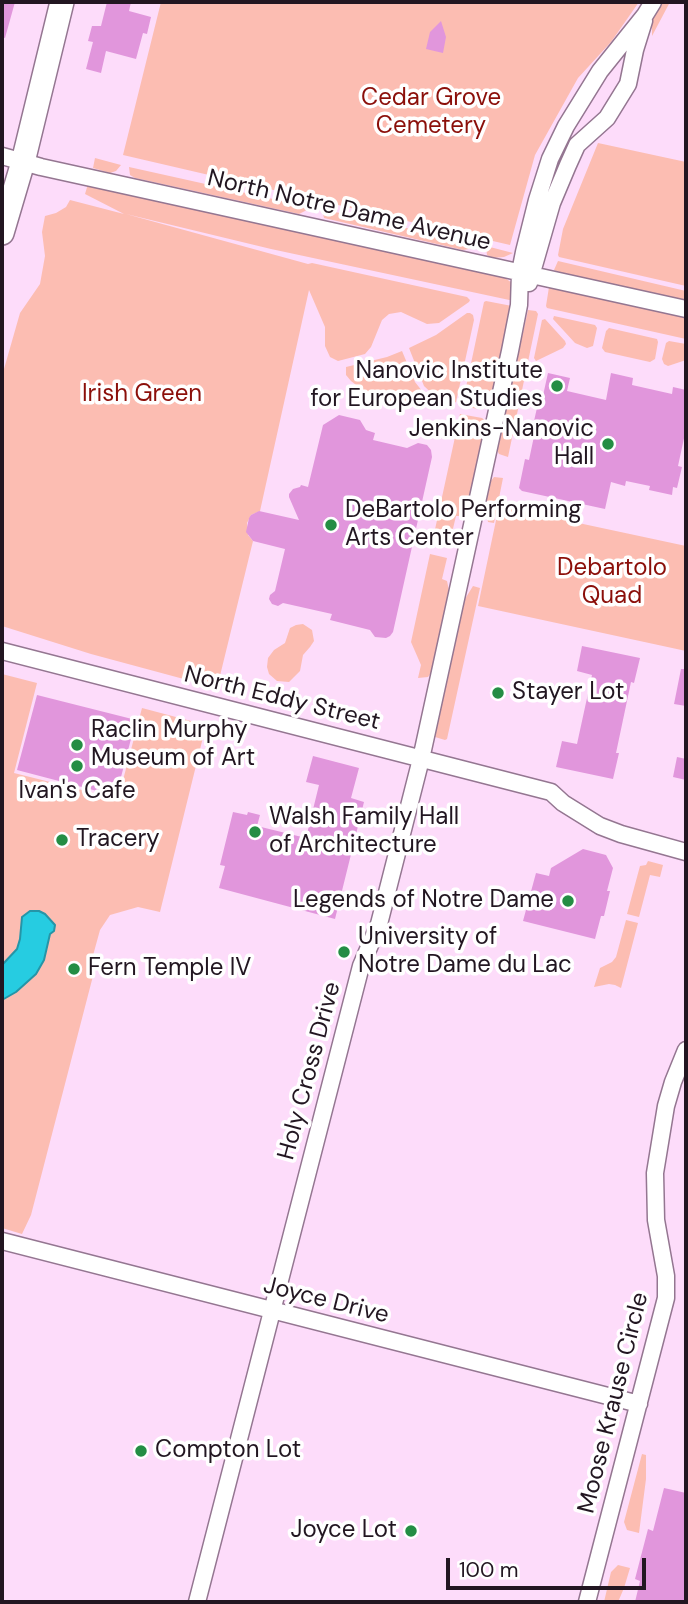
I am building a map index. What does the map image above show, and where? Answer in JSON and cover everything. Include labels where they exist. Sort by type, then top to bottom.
[{"type":"main road","points":[[2,233],[12,159],[62,2]]},
{"type":"street","name":"Holy Cross Drive","points":[[197,1602],[361,966],[379,923],[421,759],[526,274],[537,200],[550,159],[566,126],[605,64],[649,8]]},
{"type":"street","name":"Holy Cross Drive","points":[[526,274],[577,145],[607,118],[628,84],[649,8]]},
{"type":"street","points":[[605,64],[619,63],[632,69]]},
{"type":"street","name":"North Notre Dame Avenue","points":[[12,159],[686,309]]},
{"type":"street","name":"North Eddy Street","points":[[2,651],[551,792],[563,803],[600,826],[686,852]]},
{"type":"street","name":"Moose Krause Circle","points":[[587,1602],[666,1298],[666,1276],[656,1220],[655,1173],[666,1106],[686,1050]]},
{"type":"street","name":"Joyce Drive","points":[[2,1241],[639,1404]]},
{"type":"green space","name":"Cedar Grove Cemetery","points":[[161,2],[639,2],[611,42],[578,78],[535,155],[510,245],[123,155]]},
{"type":"green space","points":[[662,2],[670,2],[652,36],[652,18]]},
{"type":"green space","points":[[598,143],[686,162],[686,286],[559,257],[563,229]]},
{"type":"green space","points":[[95,158],[121,165],[110,173],[93,168]]},
{"type":"green space","points":[[129,167],[309,207],[299,214],[135,178],[130,175]]},
{"type":"green space","name":"Irish Green","points":[[88,184],[501,275],[512,283],[514,301],[271,249],[126,214],[308,264],[467,297],[470,300],[439,323],[427,324],[401,312],[389,314],[382,320],[371,347],[365,354],[338,361],[330,357],[325,346],[325,327],[309,290],[260,511],[251,515],[247,523],[248,535],[253,541],[217,688],[91,654],[2,626],[2,376],[20,313],[40,284],[45,256],[42,232],[45,216],[66,207],[70,200],[124,214],[85,194]]},
{"type":"green space","points":[[322,209],[477,244],[475,248],[463,250],[324,218]]},
{"type":"green space","points":[[486,246],[513,253],[492,258],[487,255]]},
{"type":"green space","points":[[558,261],[686,291],[686,301],[557,272],[554,270]]},
{"type":"green space","points":[[549,287],[686,317],[686,339],[547,308]]},
{"type":"green space","points":[[486,301],[512,306],[491,405],[478,409],[462,406]]},
{"type":"green space","points":[[528,310],[538,314],[508,457],[499,454],[497,450]]},
{"type":"green space","points":[[467,313],[473,315],[474,320],[456,402],[440,401],[424,386],[409,348],[436,335]]},
{"type":"green space","points":[[554,316],[595,325],[597,328],[593,346],[587,348],[575,343],[553,319]]},
{"type":"green space","points":[[545,319],[566,344],[536,361],[534,358],[542,320]]},
{"type":"green space","points":[[609,328],[657,339],[655,359],[650,362],[605,352],[602,348]]},
{"type":"green space","points":[[669,341],[686,344],[686,360],[668,366],[664,364],[662,359]]},
{"type":"green space","points":[[402,351],[415,382],[426,396],[425,400],[398,403],[388,401],[369,394],[346,375],[346,367]]},
{"type":"green space","points":[[460,414],[482,418],[488,423],[468,507],[461,516],[456,516],[451,537],[434,534]]},
{"type":"green space","points":[[494,477],[503,478],[494,523],[488,522],[485,507]]},
{"type":"green space","name":"Debartolo Quad","points":[[499,506],[686,546],[686,651],[478,606]]},
{"type":"green space","points":[[430,554],[447,558],[442,579],[447,581],[450,595],[434,669],[428,677],[418,678],[421,665],[411,642]]},
{"type":"green space","points":[[473,586],[480,588],[445,740],[435,737],[465,599]]},
{"type":"green space","points":[[303,624],[312,630],[314,641],[303,655],[300,671],[289,682],[277,681],[269,674],[268,658],[285,643],[290,628]]},
{"type":"green space","points":[[2,674],[37,683],[14,773],[118,799],[142,708],[206,725],[160,912],[138,907],[110,915],[100,930],[89,970],[93,976],[31,1215],[22,1234],[2,1228]]},
{"type":"green space","points":[[648,861],[663,865],[660,877],[650,875],[639,917],[627,914],[640,866],[646,865]]},
{"type":"green space","points":[[626,920],[638,923],[621,988],[609,984],[594,987],[600,968],[616,957]]},
{"type":"green space","points":[[642,1454],[646,1455],[646,1479],[639,1533],[627,1530],[624,1522]]},
{"type":"green space","points":[[618,1565],[630,1568],[624,1588],[618,1602],[604,1602],[611,1572]]},
{"type":"water","points":[[30,911],[45,914],[55,925],[54,931],[50,934],[44,960],[36,974],[16,992],[2,1000],[2,965],[17,949],[22,917]]},
{"type":"building","points":[[2,2],[15,2],[5,38],[2,37]]},
{"type":"building","points":[[107,2],[131,2],[129,11],[151,17],[147,34],[143,33],[136,59],[106,51],[101,73],[86,69],[93,42],[88,41],[92,26],[101,26]]},
{"type":"building","points":[[441,21],[446,37],[443,53],[426,49],[430,32]]},
{"type":"building","name":"Jenkins-Nanovic Hall","points":[[548,373],[570,378],[567,391],[606,400],[611,373],[633,378],[632,385],[672,394],[673,387],[686,390],[686,429],[678,466],[682,467],[677,488],[673,487],[672,495],[649,490],[650,486],[626,481],[625,486],[611,482],[605,509],[522,491],[519,488],[525,459],[529,460],[537,422],[534,421]]},
{"type":"building","name":"DeBartolo Performing Arts Center","points":[[339,415],[360,420],[366,430],[375,433],[373,440],[407,448],[418,443],[427,445],[431,450],[432,457],[393,632],[386,638],[375,637],[370,630],[330,620],[332,614],[283,603],[278,606],[272,604],[269,599],[275,591],[285,549],[253,541],[246,532],[249,518],[259,511],[299,520],[289,494],[301,485],[308,487],[323,425]]},
{"type":"building","points":[[582,646],[640,658],[634,683],[631,682],[613,779],[556,767],[562,741],[577,744],[592,675],[577,671]]},
{"type":"building","points":[[681,669],[686,669],[686,706],[674,704]]},
{"type":"building","name":"Raclin Murphy Museum of Art","points":[[37,695],[136,720],[116,796],[17,770]]},
{"type":"building","name":"Walsh Family Hall of Architecture","points":[[313,756],[359,768],[351,798],[364,802],[335,919],[219,888],[225,866],[220,865],[233,812],[260,815],[257,826],[306,838],[319,785],[306,782]]},
{"type":"building","points":[[677,757],[686,759],[686,780],[673,777]]},
{"type":"building","name":"Legends of Notre Dame","points":[[583,849],[606,855],[613,868],[604,916],[601,916],[595,939],[523,921],[536,873],[549,876],[551,868]]},
{"type":"building","points":[[664,1488],[686,1493],[686,1602],[635,1602],[640,1581],[635,1579],[648,1529],[653,1531]]},
{"type":"place","name":"Nanovic Institute for European Studies","points":[[557,386]]},
{"type":"place","name":"Jenkins-Nanovic Hall","points":[[608,444]]},
{"type":"place","name":"DeBartolo Performing Arts Center","points":[[331,525]]},
{"type":"place","name":"Stayer Lot","points":[[498,693]]},
{"type":"place","name":"Raclin Murphy Museum of Art","points":[[77,745]]},
{"type":"place","name":"Ivan's Cafe","points":[[77,766]]},
{"type":"place","name":"Walsh Family Hall of Architecture","points":[[255,832]]},
{"type":"place","name":"Tracery","points":[[62,840]]},
{"type":"place","name":"Legends of Notre Dame","points":[[568,901]]},
{"type":"place","name":"University of Notre Dame du Lac","points":[[344,952]]},
{"type":"place","name":"Fern Temple IV","points":[[74,969]]},
{"type":"place","name":"Compton Lot","points":[[141,1451]]},
{"type":"place","name":"Joyce Lot","points":[[411,1531]]}]
